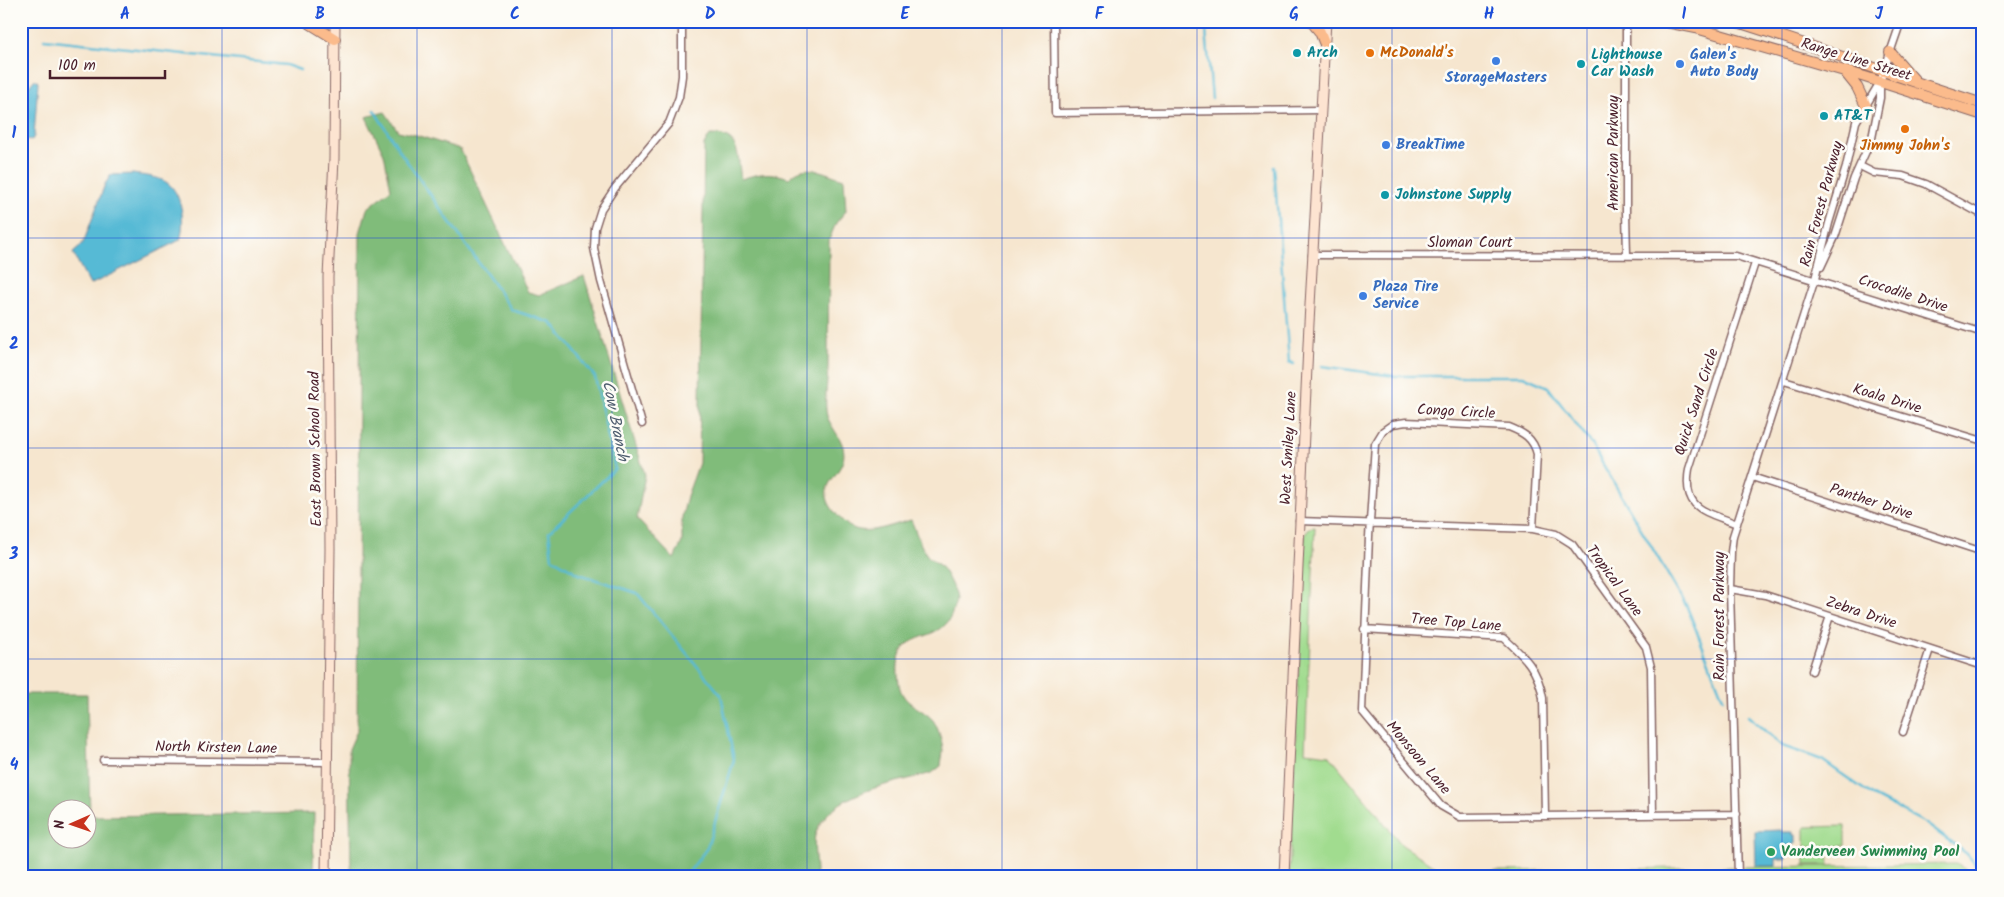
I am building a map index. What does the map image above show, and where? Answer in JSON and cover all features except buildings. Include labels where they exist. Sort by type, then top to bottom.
[{"type":"main road","points":[[306,21],[335,38]]},
{"type":"main road","points":[[1311,21],[1320,32],[1324,42]]},
{"type":"main road","name":"Range Line Street","points":[[1661,21],[1696,28],[1844,71],[1983,115]]},
{"type":"main road","name":"Range Line Street","points":[[1734,21],[1786,37],[1917,84],[1983,104]]},
{"type":"main road","points":[[1890,52],[1917,84]]},
{"type":"main road","points":[[1844,71],[1857,87],[1866,106]]},
{"type":"street","name":"East Brown School Road","points":[[326,876],[330,549],[328,277],[334,159],[335,21]]},
{"type":"street","points":[[642,424],[601,281],[594,248],[595,228],[601,209],[615,188],[669,123],[679,97],[682,76],[682,21]]},
{"type":"street","points":[[1054,21],[1055,113],[1320,110]]},
{"type":"street","name":"West Smiley Lane","points":[[1284,876],[1312,255],[1326,21]]},
{"type":"street","name":"American Parkway","points":[[1626,21],[1627,256]]},
{"type":"street","points":[[1880,82],[1901,21]]},
{"type":"street","name":"Rain Forest Parkway","points":[[1738,876],[1730,589],[1731,552],[1737,524],[1815,280],[1856,122],[1880,82]]},
{"type":"street","name":"Rain Forest Parkway","points":[[1815,280],[1835,237],[1872,138],[1880,98],[1880,82]]},
{"type":"street","points":[[1860,166],[1874,173],[1903,176],[1926,184],[1983,216]]},
{"type":"street","name":"Sloman Court","points":[[1312,255],[1736,256],[1755,263]]},
{"type":"street","name":"Crocodile Drive","points":[[1755,263],[1983,333]]},
{"type":"street","name":"Quick Sand Circle","points":[[1737,524],[1696,505],[1690,499],[1687,480],[1755,263]]},
{"type":"street","name":"Koala Drive","points":[[1784,381],[1983,441]]},
{"type":"street","name":"Congo Circle","points":[[1370,524],[1375,444],[1383,431],[1393,424],[1406,422],[1509,427],[1523,432],[1535,445],[1537,454],[1534,529]]},
{"type":"street","name":"Panther Drive","points":[[1752,477],[1983,552]]},
{"type":"street","name":"Tropical Lane","points":[[1299,520],[1534,529],[1556,534],[1572,544],[1646,646],[1651,667],[1653,815]]},
{"type":"street","name":"Monsoon Lane","points":[[1370,524],[1364,629],[1362,711],[1441,806],[1460,817],[1736,814]]},
{"type":"street","name":"Zebra Drive","points":[[1730,589],[1765,595],[1983,666]]},
{"type":"street","points":[[1812,671],[1830,616]]},
{"type":"street","name":"Tree Top Lane","points":[[1364,629],[1504,638],[1516,649],[1540,680],[1545,816]]},
{"type":"street","points":[[1904,732],[1930,648]]},
{"type":"street","name":"North Kirsten Lane","points":[[103,760],[328,762]]},
{"type":"green space","points":[[385,112],[398,131],[460,149],[528,292],[539,295],[584,276],[645,475],[637,519],[674,559],[682,542],[682,517],[687,496],[699,463],[704,145],[710,135],[728,138],[733,142],[738,155],[741,179],[765,174],[776,174],[789,178],[795,173],[808,169],[844,179],[846,211],[836,223],[829,240],[826,411],[842,443],[844,458],[827,489],[827,498],[833,509],[852,528],[860,530],[877,529],[911,520],[920,543],[928,556],[944,571],[956,599],[947,622],[939,630],[909,643],[902,651],[898,664],[899,684],[904,696],[932,719],[938,729],[943,748],[941,766],[932,773],[864,792],[834,808],[822,820],[815,835],[816,873],[813,876],[351,876],[349,749],[357,731],[360,233],[367,209],[391,189],[384,154],[366,117]]},
{"type":"green space","points":[[1315,527],[1305,752],[1329,755],[1402,845],[1444,872],[1732,867],[1733,876],[1289,876],[1305,534],[1309,528]]},
{"type":"green space","points":[[21,694],[87,694],[90,800],[48,800],[48,850],[98,850],[98,816],[314,813],[313,876],[21,876]]},
{"type":"green space","points":[[1845,826],[1845,846],[1805,847],[1805,827]]},
{"type":"green space","points":[[1805,851],[1828,851],[1829,865],[1805,865]]},
{"type":"green space","points":[[1956,864],[1967,870],[1968,876],[1743,876],[1743,867]]},
{"type":"water","points":[[35,79],[38,82],[34,136],[32,140],[21,139],[21,93],[25,86],[30,85]]},
{"type":"water","points":[[133,174],[162,180],[174,190],[182,211],[182,234],[180,240],[90,285],[73,253],[84,241],[105,184],[111,175]]},
{"type":"water","name":"Vanderveen Swimming Pool","points":[[1781,830],[1782,832],[1793,832],[1793,835],[1796,835],[1796,843],[1786,846],[1786,859],[1776,859],[1776,866],[1756,866],[1755,831]]},
{"type":"waterway","points":[[1122,22],[1206,30],[1212,98]]},
{"type":"waterway","name":"Cow Branch","points":[[44,39],[286,65],[300,70]]},
{"type":"waterway","name":"Cow Branch","points":[[374,110],[401,153],[512,310],[552,323],[595,377],[615,469],[549,532],[552,558],[579,574],[637,593],[721,695],[734,760],[707,848],[686,876]]},
{"type":"waterway","points":[[1274,167],[1289,362],[1294,364]]},
{"type":"waterway","points":[[1322,366],[1394,376],[1523,376],[1548,387],[1591,444],[1687,607],[1723,698]]},
{"type":"waterway","points":[[1748,716],[1782,746],[1822,760],[1873,796],[1925,823],[1967,854],[1983,874]]},
{"type":"place","name":"Arch","points":[[1297,53]]},
{"type":"place","name":"McDonald's","points":[[1370,53]]},
{"type":"place","name":"StorageMasters","points":[[1496,61]]},
{"type":"place","name":"Lighthouse Car Wash","points":[[1581,64]]},
{"type":"place","name":"Galen's Auto Body","points":[[1680,64]]},
{"type":"place","name":"AT&T","points":[[1824,116]]},
{"type":"place","name":"Jimmy John's","points":[[1905,129]]},
{"type":"place","name":"BreakTime","points":[[1386,145]]},
{"type":"place","name":"Johnstone Supply","points":[[1385,195]]},
{"type":"place","name":"Plaza Tire Service","points":[[1363,296]]},
{"type":"place","name":"Vanderveen Swimming Pool","points":[[1771,852]]}]
